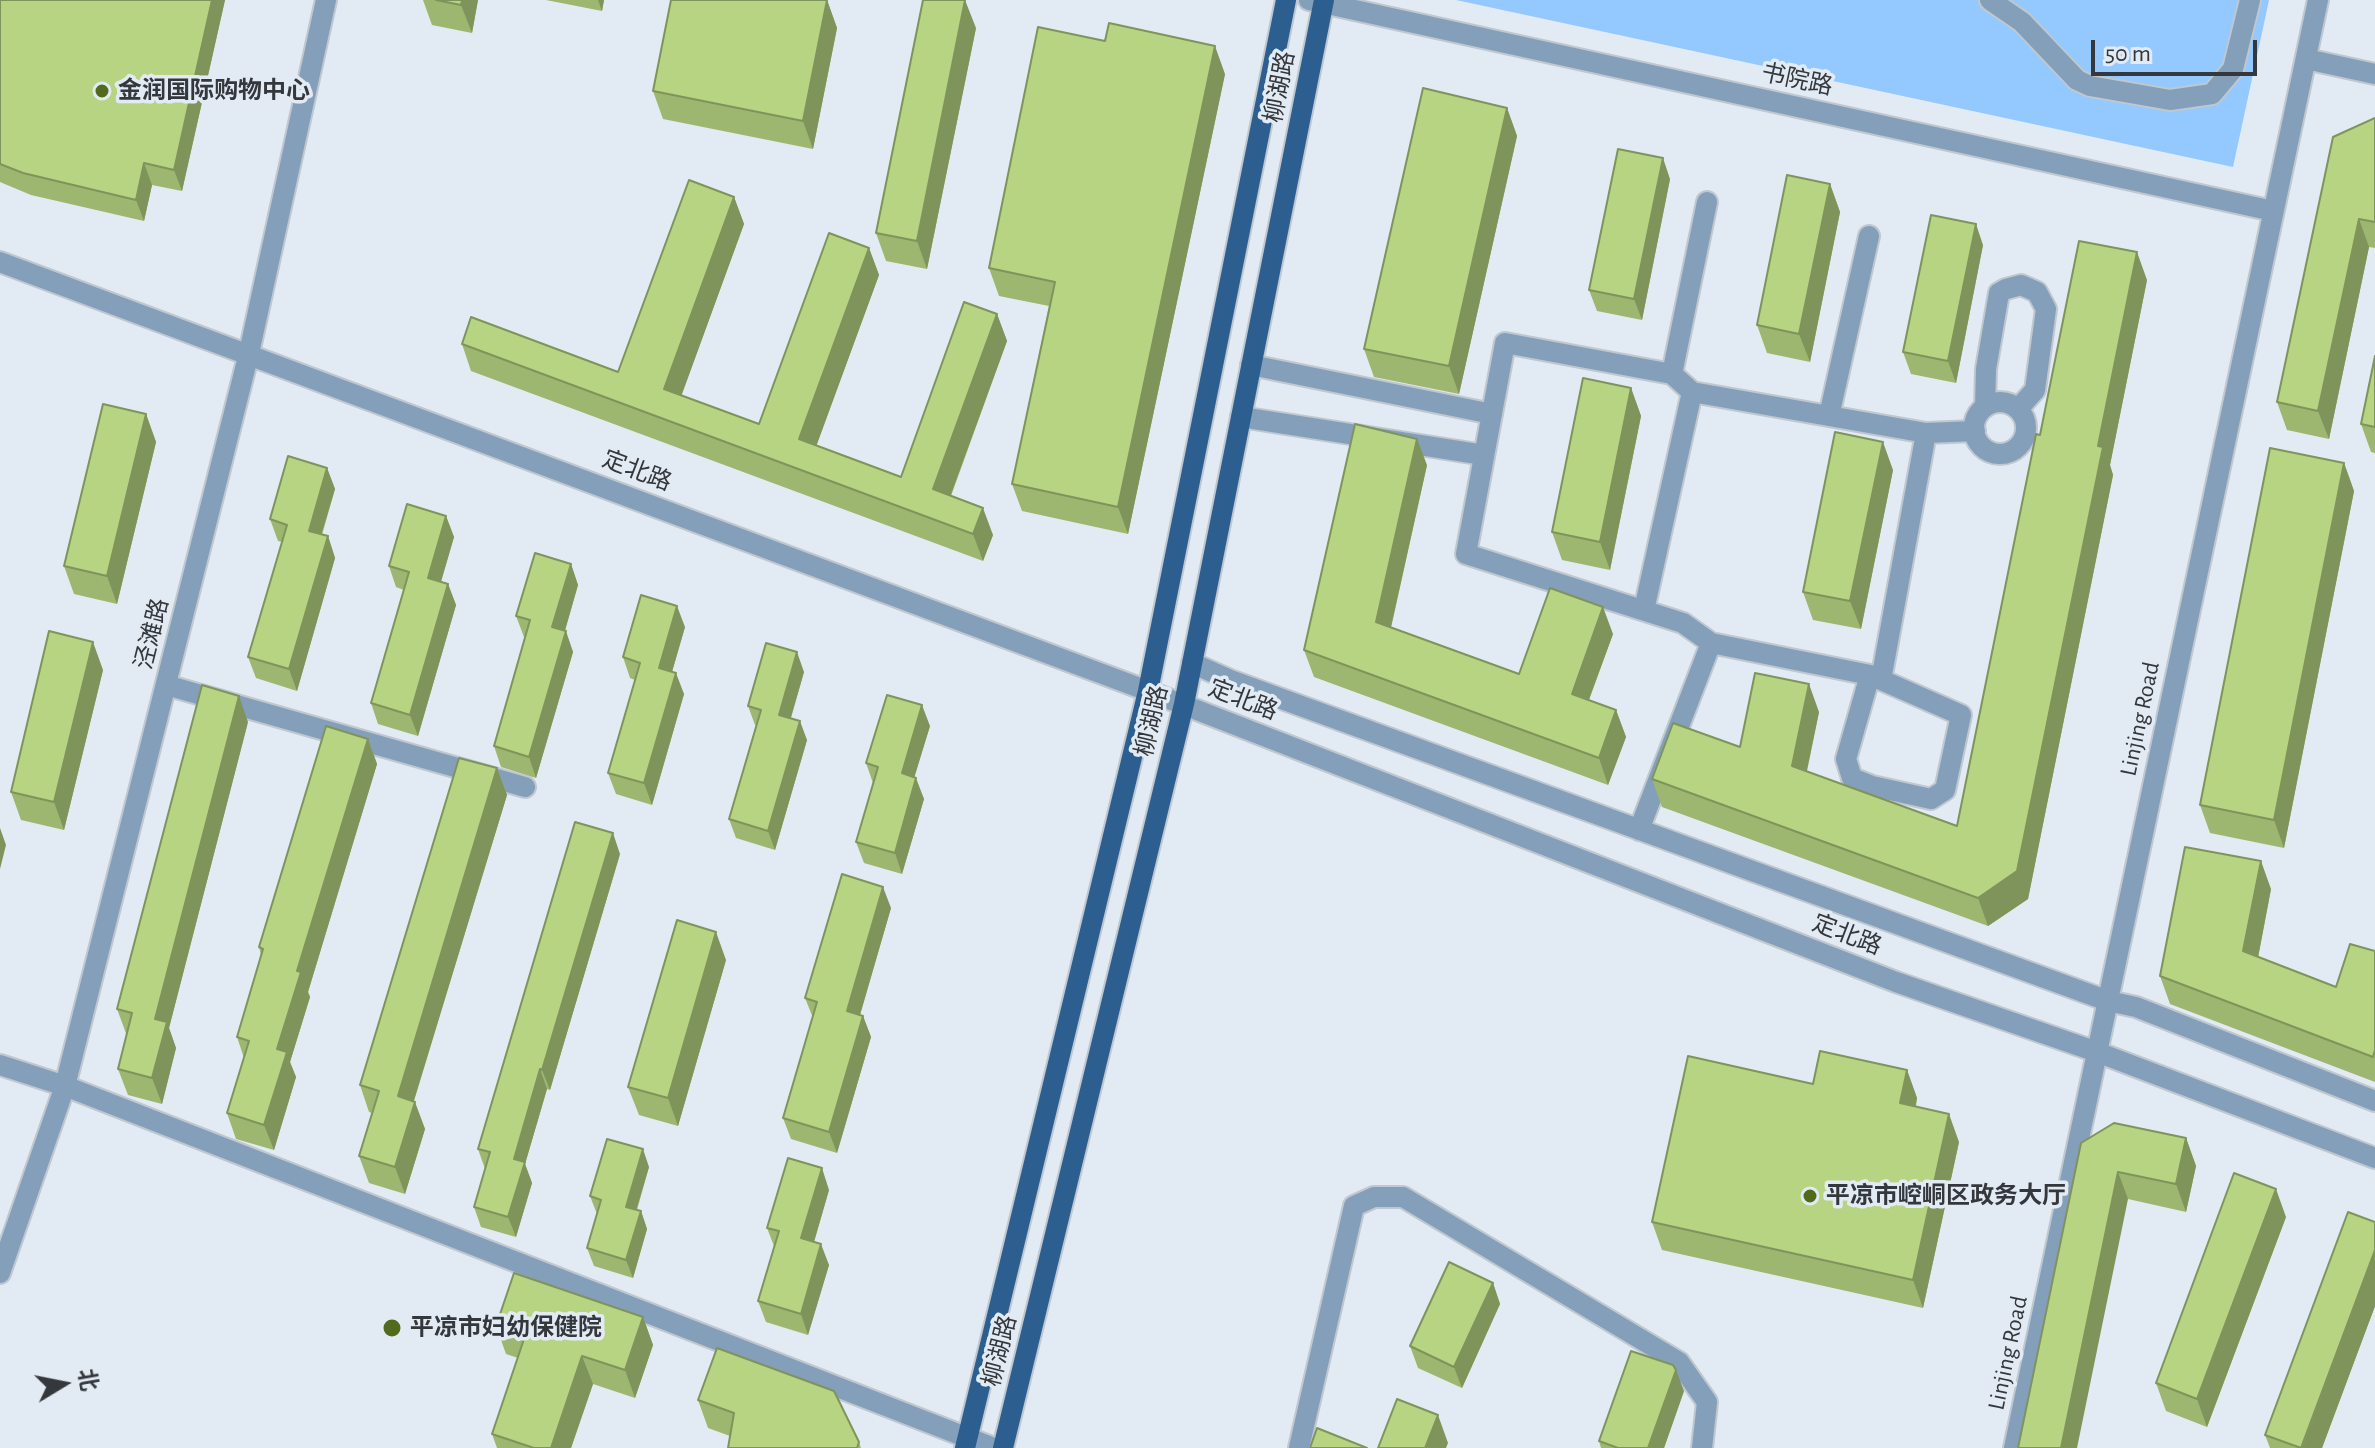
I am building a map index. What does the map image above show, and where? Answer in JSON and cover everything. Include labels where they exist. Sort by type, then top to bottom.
[{"type":"main road","name":"柳湖路","points":[[966,1443],[1148,691],[1286,0]]},
{"type":"main road","name":"柳湖路","points":[[1003,1448],[1184,704],[1319,1]]},
{"type":"street","name":"泾滩路","points":[[0,1273],[65,1086],[249,353],[326,0]]},
{"type":"street","points":[[1990,0],[2022,22],[2077,80],[2090,86],[2170,100],[2212,94],[2233,69],[2250,0]]},
{"type":"street","name":"Linjing Road","points":[[2014,1448],[2318,0]]},
{"type":"street","name":"书院路","points":[[1319,1],[2273,211]]},
{"type":"street","points":[[2306,59],[2375,74]]},
{"type":"street","points":[[1672,374],[1707,202]]},
{"type":"street","points":[[1829,416],[1869,236]]},
{"type":"street","name":"定北路","points":[[0,262],[1184,704],[1896,982],[2097,1052],[2375,1158]]},
{"type":"street","points":[[1985,407],[1986,369],[1999,293],[2021,285],[2037,292],[2046,309],[2035,390],[2018,409]]},
{"type":"street","points":[[1926,433],[1876,677],[1846,759],[1852,778],[1872,786],[1931,799],[1945,790],[1961,715],[1876,677],[1711,643],[1683,623],[1466,554],[1505,343],[1672,374],[1692,392],[1926,433],[1975,431]]},
{"type":"street","points":[[1251,365],[1492,414]]},
{"type":"street","points":[[1644,610],[1692,392]]},
{"type":"street","points":[[2001,402],[2018,409],[2026,424],[2025,433],[2016,448],[1999,454],[1983,447],[1975,431],[1978,413],[2001,402]]},
{"type":"street","points":[[1241,417],[1484,455]]},
{"type":"street","points":[[1639,830],[1711,643]]},
{"type":"street","points":[[1192,663],[1230,680],[2108,1001],[2136,1007],[2375,1101]]},
{"type":"street","points":[[166,685],[525,787]]},
{"type":"street","points":[[0,1065],[65,1086],[966,1443],[994,1448]]},
{"type":"street","points":[[1299,1448],[1354,1206],[1374,1197],[1403,1197],[1679,1362],[1707,1402],[1702,1448]]},
{"type":"shaded area","points":[[1456,0],[2269,0],[2233,167]]},
{"type":"building","name":"金润国际购物中心","points":[[0,0],[212,0],[174,170],[144,163],[136,200],[23,173],[0,164]]},
{"type":"building","points":[[436,0],[462,0],[461,5]]},
{"type":"building","points":[[671,0],[827,0],[803,121],[653,91]]},
{"type":"building","points":[[923,0],[965,0],[917,241],[876,233]]},
{"type":"building","points":[[1109,23],[1215,46],[1118,507],[1012,484],[1055,282],[989,268],[1038,27],[1105,41]]},
{"type":"building","points":[[1423,88],[1507,108],[1449,366],[1364,349]]},
{"type":"building","points":[[2375,118],[2375,222],[2359,219],[2318,411],[2277,402],[2333,137]]},
{"type":"building","points":[[1618,149],[1663,158],[1634,299],[1589,290]]},
{"type":"building","points":[[1787,175],[1830,184],[1799,334],[1757,325]]},
{"type":"building","points":[[689,180],[734,197],[664,389],[759,424],[829,233],[869,248],[799,439],[901,477],[964,302],[997,314],[933,489],[983,508],[973,534],[462,344],[471,317],[618,372]]},
{"type":"building","points":[[1931,215],[1976,224],[1948,361],[1903,352]]},
{"type":"building","points":[[2079,241],[2137,252],[2098,446],[2103,447],[2017,871],[1978,898],[1652,779],[1673,723],[1740,747],[1755,673],[1809,684],[1792,766],[1957,826],[2036,434],[2040,435]]},
{"type":"building","points":[[2375,356],[2375,427],[2361,424]]},
{"type":"building","points":[[1583,378],[1631,388],[1600,542],[1552,532]]},
{"type":"building","points":[[103,404],[146,414],[107,576],[64,566]]},
{"type":"building","points":[[1355,424],[1417,439],[1376,622],[1519,674],[1550,588],[1603,607],[1572,694],[1616,710],[1599,758],[1304,650]]},
{"type":"building","points":[[1835,432],[1883,442],[1850,601],[1803,592]]},
{"type":"building","points":[[2270,448],[2344,463],[2274,820],[2200,805]]},
{"type":"building","points":[[288,456],[327,468],[309,531],[328,536],[289,669],[248,657],[287,525],[270,519]]},
{"type":"building","points":[[407,504],[446,516],[428,578],[448,584],[410,715],[371,703],[409,572],[389,566]]},
{"type":"building","points":[[535,553],[571,564],[552,627],[566,631],[529,757],[494,746],[530,620],[516,616]]},
{"type":"building","points":[[641,595],[677,606],[659,668],[676,673],[644,783],[608,773],[640,663],[623,657]]},
{"type":"building","points":[[49,631],[93,642],[54,802],[11,792]]},
{"type":"building","points":[[766,643],[797,652],[779,715],[800,721],[768,831],[729,819],[761,710],[748,706]]},
{"type":"building","points":[[202,685],[239,696],[155,1019],[167,1022],[152,1078],[118,1069],[132,1013],[117,1009]]},
{"type":"building","points":[[887,695],[922,705],[902,773],[916,778],[895,853],[856,842],[878,767],[866,763]]},
{"type":"building","points":[[326,726],[368,739],[297,971],[301,972],[277,1049],[287,1052],[264,1125],[227,1113],[249,1041],[237,1037],[263,949],[259,947]]},
{"type":"building","points":[[459,758],[497,768],[398,1096],[415,1102],[395,1167],[359,1156],[379,1091],[360,1085]]},
{"type":"building","points":[[575,822],[613,833],[514,1159],[525,1162],[508,1217],[474,1207],[490,1152],[478,1149]]},
{"type":"building","points":[[2185,847],[2261,861],[2243,951],[2336,987],[2350,944],[2375,951],[2373,1057],[2160,976]]},
{"type":"building","points":[[842,874],[883,887],[847,1011],[863,1016],[829,1132],[783,1118],[817,1002],[805,998]]},
{"type":"building","points":[[677,920],[716,932],[668,1098],[628,1087]]},
{"type":"building","name":"平凉市崆峒区政务大厅","points":[[1820,1051],[1907,1070],[1900,1103],[1949,1114],[1913,1280],[1652,1222],[1688,1056],[1813,1084]]},
{"type":"building","points":[[2114,1123],[2186,1138],[2176,1184],[2118,1172],[2061,1448],[2018,1448],[2081,1143]]},
{"type":"building","points":[[607,1139],[643,1149],[626,1207],[641,1211],[626,1260],[587,1248],[601,1200],[590,1196]]},
{"type":"building","points":[[788,1158],[822,1168],[801,1238],[821,1244],[801,1314],[758,1301],[779,1231],[767,1228]]},
{"type":"building","points":[[2234,1173],[2276,1189],[2197,1399],[2156,1383]]},
{"type":"building","points":[[2348,1212],[2375,1222],[2375,1250],[2301,1448],[2265,1435]]},
{"type":"building","points":[[1449,1262],[1493,1283],[1454,1367],[1410,1346]]},
{"type":"building","points":[[514,1273],[643,1317],[625,1370],[582,1356],[551,1448],[534,1448],[492,1434],[525,1336],[496,1326]]},
{"type":"building","points":[[717,1348],[834,1391],[859,1442],[857,1448],[728,1448],[734,1413],[698,1400]]},
{"type":"building","points":[[1631,1351],[1673,1365],[1676,1370],[1648,1448],[1618,1448],[1599,1441]]},
{"type":"building","points":[[1397,1399],[1438,1415],[1425,1448],[1378,1448]]},
{"type":"building","points":[[1317,1428],[1367,1448],[1310,1448]]},
{"type":"place","name":"金润国际购物中心","points":[[102,91]]},
{"type":"place","name":"平凉市崆峒区政务大厅","points":[[1810,1196]]},
{"type":"place","name":"平凉市妇幼保健院","points":[[392,1328]]}]
